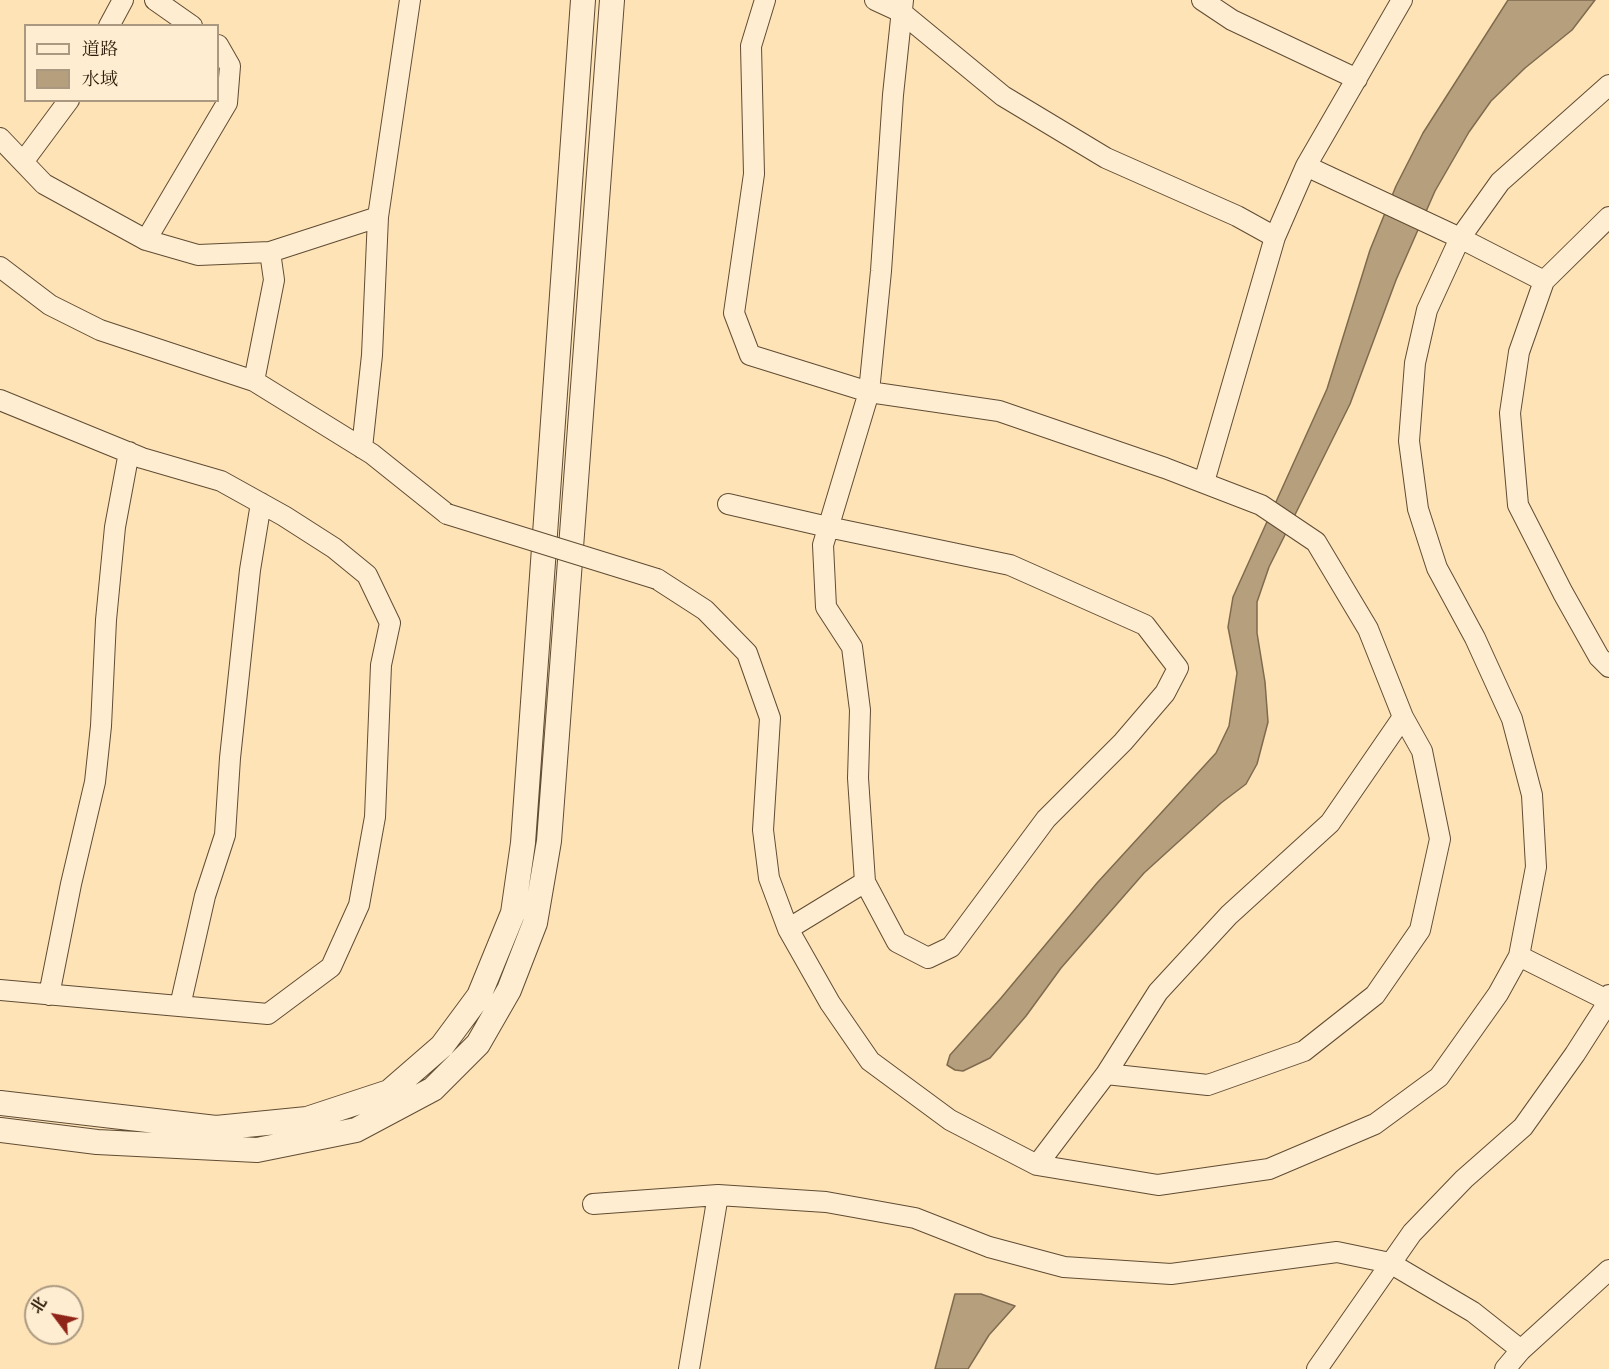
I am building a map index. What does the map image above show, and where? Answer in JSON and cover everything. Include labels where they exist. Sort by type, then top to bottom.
[{"type":"street","points":[[110,24],[123,0]]},
{"type":"street","points":[[156,0],[189,24]]},
{"type":"street","points":[[362,448],[372,355],[378,217],[410,0]]},
{"type":"street","points":[[0,1103],[216,1128],[307,1119],[389,1092],[442,1046],[479,996],[513,913],[523,843],[583,0]]},
{"type":"street","points":[[0,1130],[97,1142],[257,1150],[356,1130],[433,1089],[478,1044],[509,990],[536,923],[549,841],[612,0]]},
{"type":"street","points":[[765,0],[751,46],[754,174],[734,314],[750,355],[869,392],[999,411],[1204,482],[1261,505],[1316,542],[1368,629],[1403,717],[1422,750],[1440,839],[1420,930],[1375,995],[1304,1051],[1208,1085],[1106,1074]]},
{"type":"street","points":[[875,0],[902,6],[1003,96],[1106,158],[1237,216],[1275,237]]},
{"type":"street","points":[[1202,0],[1232,20],[1357,79]]},
{"type":"street","points":[[1204,482],[1275,237],[1306,166],[1402,0]]},
{"type":"street","points":[[728,504],[828,527],[1010,565],[1145,625],[1178,668],[1165,693],[1123,741],[1046,819],[951,947],[928,958],[897,942],[865,882],[858,778],[860,710],[852,647],[826,608],[823,545],[828,527],[869,392],[902,6]]},
{"type":"street","points":[[146,240],[227,103],[230,66],[219,47]]},
{"type":"street","points":[[0,267],[50,305],[100,330],[254,381],[362,448],[447,514],[657,579],[705,610],[747,653],[770,718],[763,830],[769,878],[788,929],[830,1003],[870,1061],[950,1120],[1037,1165],[1158,1185],[1269,1169],[1376,1124],[1439,1077],[1498,994],[1519,956],[1536,867],[1532,795],[1512,719],[1475,638],[1437,568],[1418,509],[1409,441],[1415,363],[1427,310],[1460,238],[1500,182],[1609,85]]},
{"type":"street","points":[[23,162],[68,102]]},
{"type":"street","points":[[0,138],[44,184],[146,240],[198,255],[270,252],[378,217]]},
{"type":"street","points":[[1306,166],[1460,238],[1544,281]]},
{"type":"street","points":[[1609,218],[1544,281],[1520,352],[1510,413],[1518,505],[1563,593],[1599,657],[1609,667]]},
{"type":"street","points":[[254,381],[274,280],[270,252]]},
{"type":"street","points":[[0,400],[129,452],[221,481],[261,503],[334,548],[367,575],[390,623],[381,665],[375,817],[359,905],[331,966],[268,1014],[0,990]]},
{"type":"street","points":[[49,995],[71,884],[95,782],[115,527],[129,452]]},
{"type":"street","points":[[180,1006],[205,896],[225,835],[230,758],[250,570],[261,503]]},
{"type":"street","points":[[1037,1165],[1106,1074],[1158,992],[1229,915],[1330,823],[1403,717]]},
{"type":"street","points":[[788,929],[865,882]]},
{"type":"street","points":[[1519,956],[1609,1001]]},
{"type":"street","points":[[1317,1369],[1412,1233],[1464,1179],[1523,1127],[1575,1054],[1609,1001],[1609,995]]},
{"type":"street","points":[[689,1369],[718,1195]]},
{"type":"street","points":[[593,1204],[718,1195],[826,1202],[915,1218],[989,1247],[1064,1267],[1171,1274],[1337,1252],[1390,1263],[1473,1312],[1521,1350]]},
{"type":"street","points":[[1505,1369],[1521,1350],[1609,1270]]},
{"type":"water","points":[[1508,0],[1595,0],[1572,30],[1525,68],[1491,101],[1469,132],[1435,191],[1396,280],[1350,404],[1269,567],[1257,602],[1257,633],[1265,682],[1268,722],[1257,764],[1246,784],[1221,803],[1144,873],[1061,968],[1026,1016],[990,1058],[963,1071],[955,1070],[947,1065],[950,1055],[1097,883],[1216,753],[1229,726],[1237,673],[1228,627],[1233,597],[1327,389],[1370,250],[1396,186],[1423,133]]},
{"type":"water","points":[[955,1294],[981,1294],[1015,1306],[989,1335],[968,1369],[935,1369]]}]
